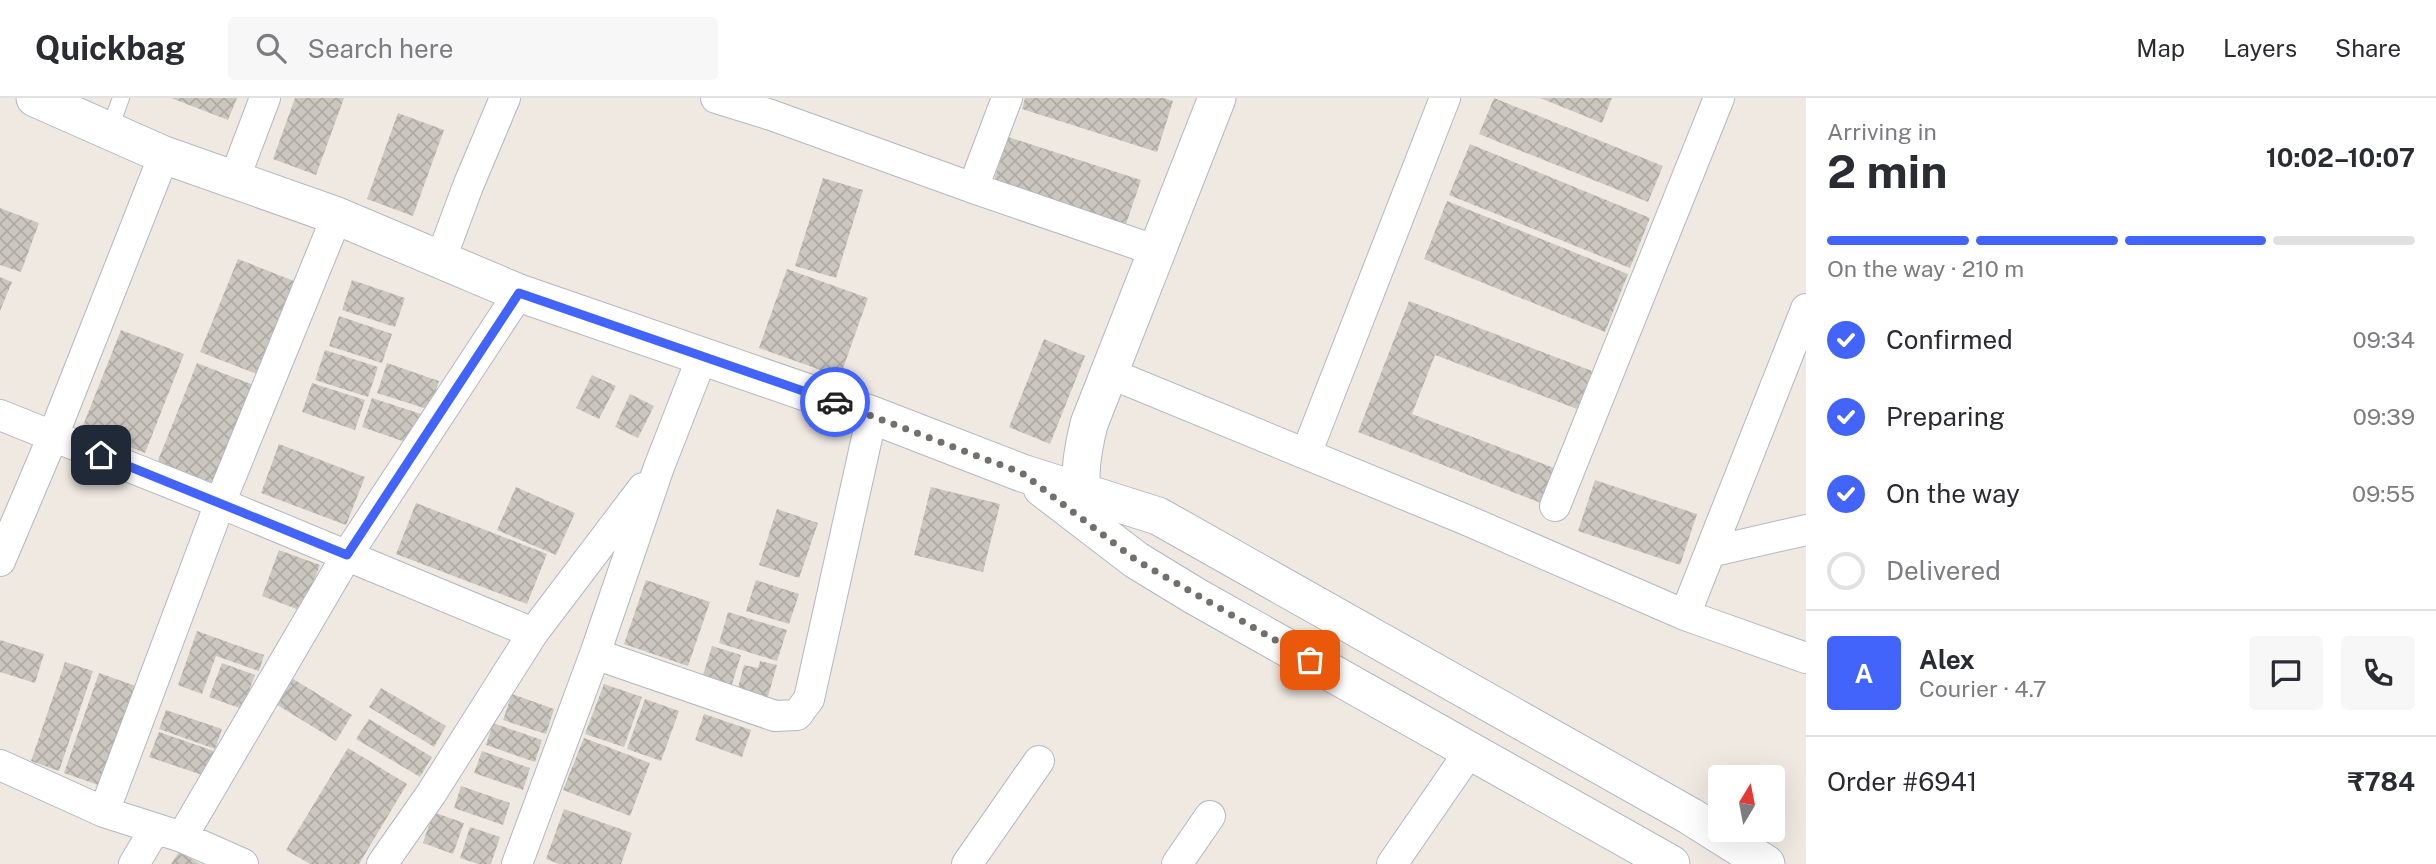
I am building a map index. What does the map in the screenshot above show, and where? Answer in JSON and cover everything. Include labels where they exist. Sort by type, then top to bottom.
[{"type":"street","points":[[34,98],[115,114],[164,155],[337,216],[519,293],[872,415],[1022,473],[1083,506],[1136,560],[1195,596],[1671,864]]},
{"type":"street","points":[[234,180],[265,98]]},
{"type":"street","points":[[440,261],[505,98]]},
{"type":"street","points":[[716,98],[774,107],[973,188],[1157,251]]},
{"type":"street","points":[[973,188],[1007,98]]},
{"type":"street","points":[[1083,506],[1080,459],[1089,424],[1217,98]]},
{"type":"street","points":[[1306,454],[1445,98]]},
{"type":"street","points":[[1555,506],[1719,98]]},
{"type":"street","points":[[0,561],[53,436],[164,155]]},
{"type":"street","points":[[104,812],[220,503],[337,216]]},
{"type":"street","points":[[134,864],[169,833],[519,293]]},
{"type":"street","points":[[1685,615],[1806,309]]},
{"type":"street","points":[[517,864],[595,654],[659,467],[702,357]]},
{"type":"street","points":[[1109,373],[1685,615],[1806,658]]},
{"type":"street","points":[[0,415],[533,633]]},
{"type":"street","points":[[595,654],[775,716],[797,715],[809,699],[872,415]]},
{"type":"street","points":[[382,864],[431,794],[533,633],[659,467]]},
{"type":"street","points":[[1083,506],[1158,516],[1199,537],[1690,816],[1766,864]]},
{"type":"street","points":[[1710,552],[1806,530]]},
{"type":"street","points":[[1392,864],[1470,751]]},
{"type":"street","points":[[968,864],[1039,761]]},
{"type":"street","points":[[0,765],[104,812],[169,833],[243,864]]},
{"type":"street","points":[[1177,864],[1210,816]]},
{"type":"building","points":[[171,98],[237,98],[228,120]]},
{"type":"building","points":[[295,98],[344,98],[316,175],[273,159]]},
{"type":"building","points":[[1025,98],[1164,98],[1173,101],[1157,152],[1022,109]]},
{"type":"building","points":[[1494,98],[1663,166],[1648,202],[1479,134]]},
{"type":"building","points":[[1540,98],[1612,98],[1602,123]]},
{"type":"building","points":[[398,113],[444,130],[413,216],[367,199]]},
{"type":"building","points":[[1008,137],[1141,180],[1123,233],[991,189]]},
{"type":"building","points":[[1470,144],[1650,218],[1630,268],[1449,195]]},
{"type":"building","points":[[823,178],[863,190],[836,278],[795,266]]},
{"type":"building","points":[[1447,201],[1628,274],[1605,332],[1424,259]]},
{"type":"building","points":[[0,208],[39,223],[21,272],[0,265]]},
{"type":"building","points":[[238,259],[304,285],[267,378],[200,352]]},
{"type":"building","points":[[787,269],[868,298],[840,377],[759,348]]},
{"type":"building","points":[[0,277],[12,282],[0,311]]},
{"type":"building","points":[[352,280],[405,298],[395,327],[342,310]]},
{"type":"building","points":[[1409,301],[1592,371],[1577,409],[1435,355],[1412,414],[1554,468],[1541,503],[1358,432]]},
{"type":"building","points":[[339,316],[392,334],[382,363],[329,346]]},
{"type":"building","points":[[121,330],[184,354],[145,453],[82,428]]},
{"type":"building","points":[[1044,339],[1085,356],[1050,444],[1009,427]]},
{"type":"building","points":[[325,350],[378,367],[368,397],[315,380]]},
{"type":"building","points":[[197,363],[264,389],[225,490],[157,463]]},
{"type":"building","points":[[387,363],[439,381],[430,410],[377,393]]},
{"type":"building","points":[[592,375],[616,386],[599,419],[576,408]]},
{"type":"building","points":[[312,383],[365,400],[355,430],[302,412]]},
{"type":"building","points":[[630,394],[654,406],[638,438],[615,427]]},
{"type":"building","points":[[372,398],[424,415],[414,445],[362,427]]},
{"type":"building","points":[[279,444],[365,477],[346,525],[261,493]]},
{"type":"building","points":[[1595,480],[1697,514],[1680,565],[1578,531]]},
{"type":"building","points":[[516,487],[575,513],[556,555],[497,530]]},
{"type":"building","points":[[931,487],[1000,504],[983,572],[914,555]]},
{"type":"building","points":[[416,503],[547,554],[527,604],[396,554]]},
{"type":"building","points":[[777,509],[818,523],[799,578],[759,565]]},
{"type":"building","points":[[279,550],[320,565],[302,611],[262,596]]},
{"type":"building","points":[[646,580],[710,602],[688,666],[624,644]]},
{"type":"building","points":[[756,580],[799,594],[789,624],[746,611]]},
{"type":"building","points":[[728,612],[787,630],[777,661],[719,643]]},
{"type":"building","points":[[197,631],[264,655],[259,671],[216,656],[202,694],[178,685]]},
{"type":"building","points":[[0,640],[44,654],[35,683],[0,672]]},
{"type":"building","points":[[712,646],[741,655],[728,697],[699,688]]},
{"type":"building","points":[[760,661],[777,665],[765,707],[735,699],[744,665],[758,668]]},
{"type":"building","points":[[65,662],[93,671],[59,771],[31,761]]},
{"type":"building","points":[[222,663],[255,675],[242,709],[209,697]]},
{"type":"building","points":[[99,673],[136,686],[101,786],[64,773]]},
{"type":"building","points":[[290,677],[352,715],[336,741],[274,703]]},
{"type":"building","points":[[604,684],[642,697],[624,747],[585,734]]},
{"type":"building","points":[[381,688],[446,726],[434,747],[369,707]]},
{"type":"building","points":[[512,694],[554,709],[546,734],[503,720]]},
{"type":"building","points":[[645,699],[679,711],[661,761],[627,749]]},
{"type":"building","points":[[166,710],[222,729],[215,749],[159,729]]},
{"type":"building","points":[[704,714],[751,730],[742,757],[695,740]]},
{"type":"building","points":[[369,719],[432,757],[420,777],[356,739]]},
{"type":"building","points":[[493,723],[542,740],[535,762],[486,745]]},
{"type":"building","points":[[159,732],[214,751],[205,776],[149,757]]},
{"type":"building","points":[[584,738],[650,763],[630,816],[563,790]]},
{"type":"building","points":[[348,748],[407,784],[359,864],[310,864],[286,850]]},
{"type":"building","points":[[482,751],[530,768],[523,790],[474,773]]},
{"type":"building","points":[[461,786],[510,803],[503,825],[454,808]]},
{"type":"building","points":[[564,809],[632,833],[621,864],[559,864],[546,859]]},
{"type":"building","points":[[433,812],[464,823],[453,854],[423,843]]},
{"type":"building","points":[[470,827],[500,837],[491,864],[478,864],[460,858]]},
{"type":"building","points":[[179,852],[200,864],[171,864]]},
{"type":"way so far","points":[[835,402],[1022,473],[1136,560],[1310,660]]},
{"type":"route","points":[[101,455],[347,555],[519,293],[835,402]]}]
